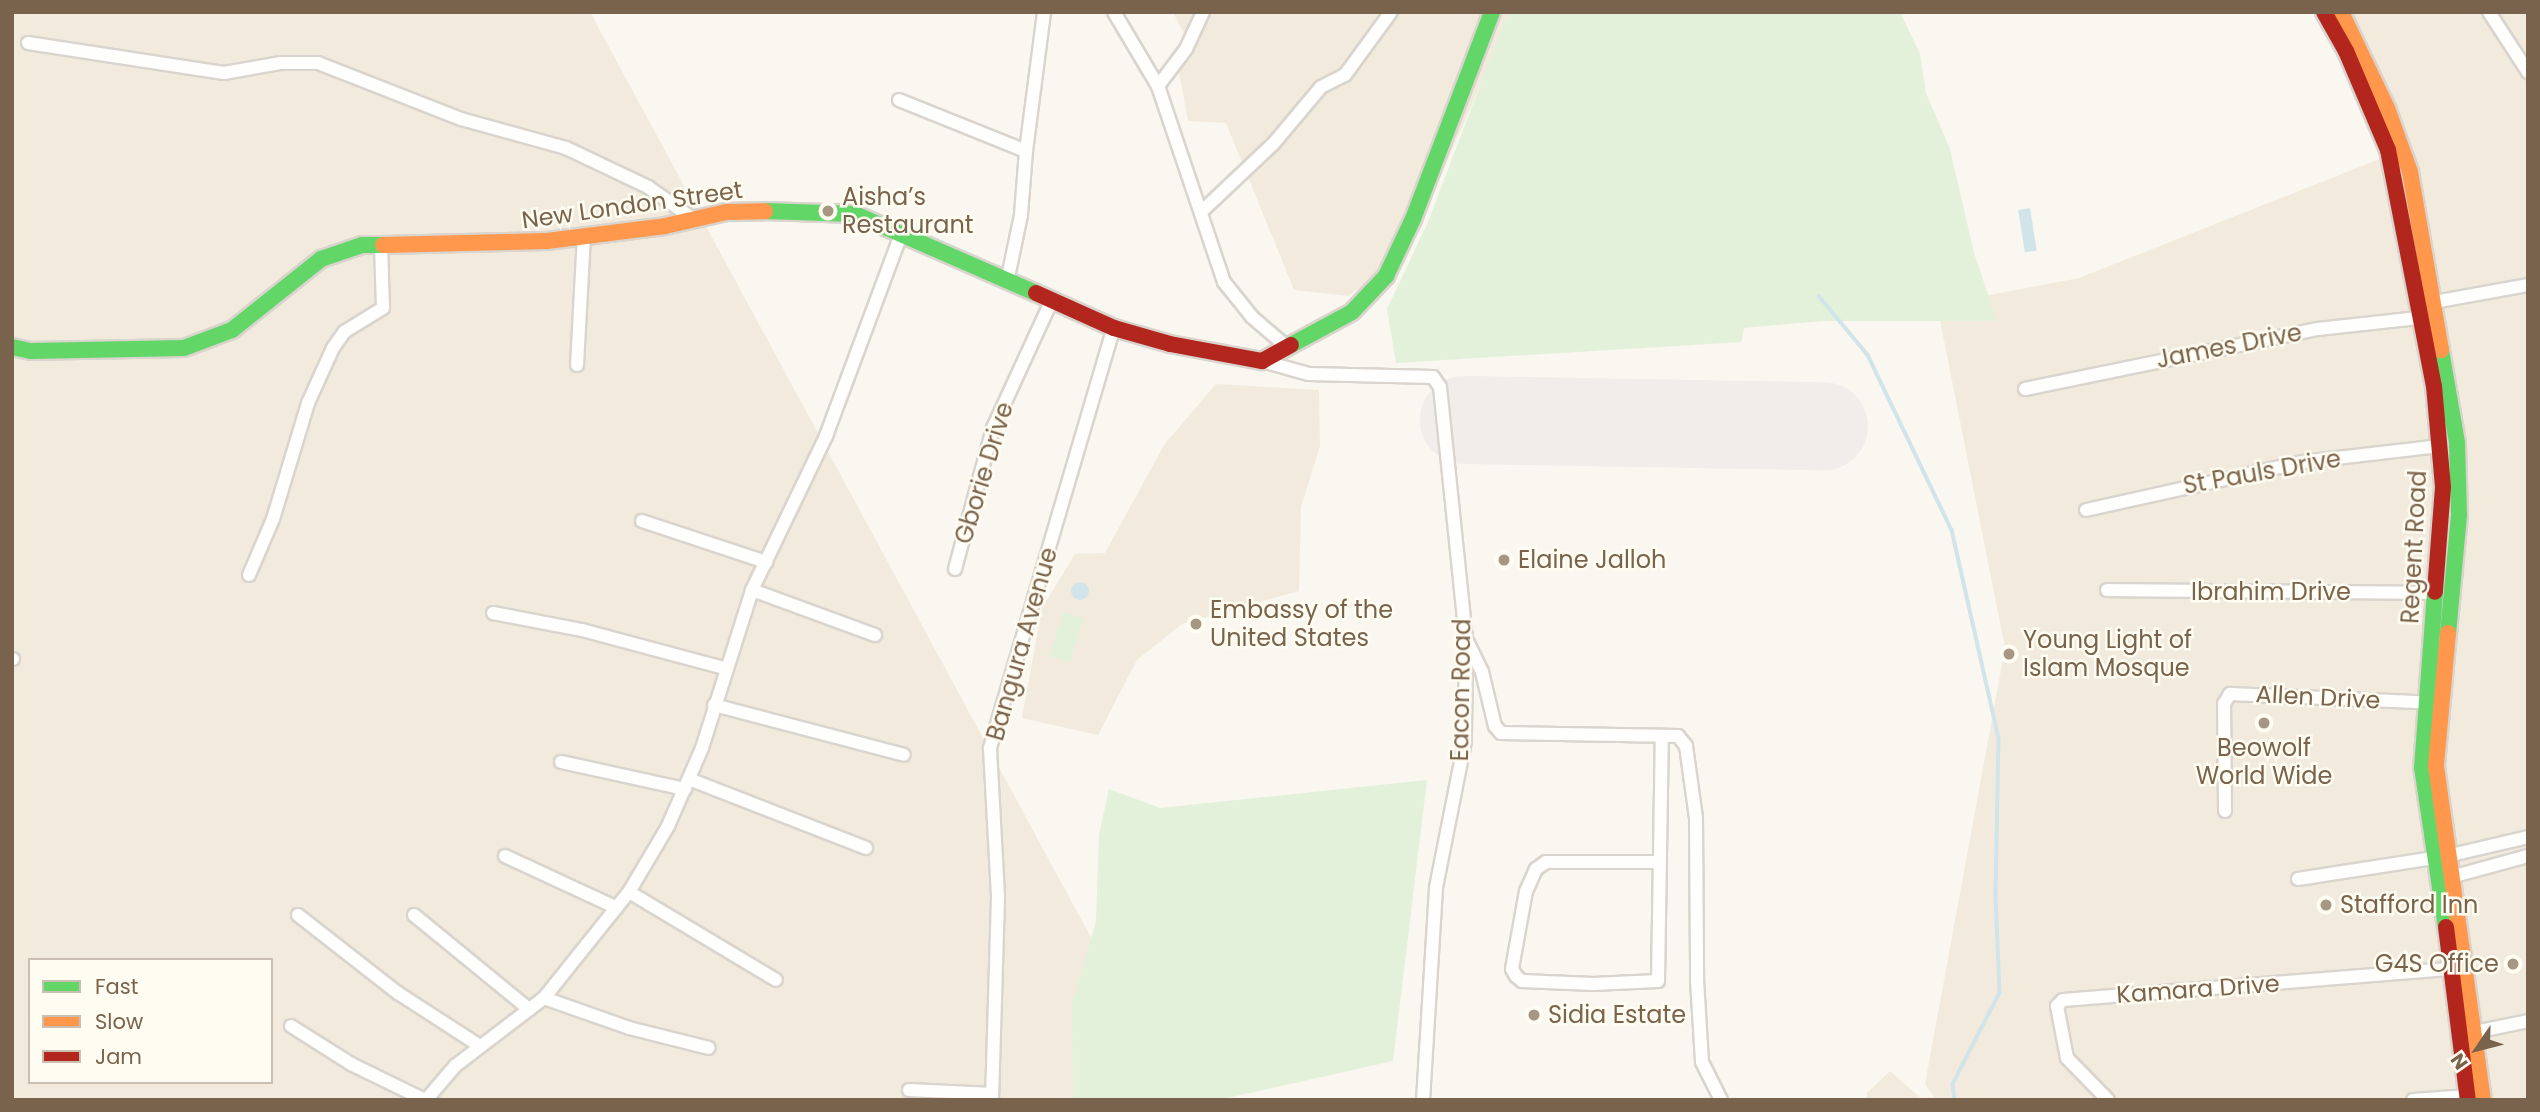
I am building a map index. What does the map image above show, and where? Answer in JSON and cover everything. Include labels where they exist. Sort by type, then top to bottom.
[{"type":"main road","points":[[1262,361],[1352,312],[1386,276],[1413,219],[1492,12]]},
{"type":"main road","name":"Regent Road","points":[[2324,12],[2346,51],[2388,150],[2457,443],[2459,479],[2433,703],[2422,767],[2440,857],[2452,969],[2470,1033]]},
{"type":"main road","name":"Regent Road","points":[[2341,12],[2361,46],[2402,144],[2426,310],[2443,487],[2433,703]]},
{"type":"main road","name":"New London Street","points":[[12,347],[31,351],[184,348],[232,331],[321,259],[341,249],[382,243],[463,246],[584,237],[726,212],[835,212],[876,220],[1051,302],[1114,328],[1170,344],[1262,361]]},
{"type":"main road","name":"Regent Road","points":[[2440,857],[2451,877],[2470,1033],[2473,1098]]},
{"type":"street","points":[[1007,282],[1021,215],[1026,151],[1044,12]]},
{"type":"street","points":[[1114,12],[1158,86],[1224,282],[1252,317],[1288,348]]},
{"type":"street","points":[[1158,86],[1186,49],[1203,12]]},
{"type":"street","points":[[1200,212],[1274,144],[1321,87],[1345,75],[1391,12]]},
{"type":"street","points":[[2489,12],[2528,72]]},
{"type":"street","points":[[28,43],[224,73],[281,63],[318,63],[461,119],[566,148],[648,187],[692,218]]},
{"type":"street","points":[[900,100],[1026,151]]},
{"type":"street","points":[[291,1026],[351,1064],[426,1100],[455,1066],[544,998],[617,908],[629,892],[687,784],[752,590],[826,436],[902,232]]},
{"type":"street","points":[[577,365],[584,237]]},
{"type":"street","points":[[248,575],[273,519],[308,402],[333,348],[344,332],[383,308],[382,243]]},
{"type":"street","name":"James Drive","points":[[2025,389],[2318,329],[2426,310],[2528,285]]},
{"type":"street","name":"Gborie Drive","points":[[955,569],[993,428],[1051,302]]},
{"type":"street","name":"Bangura Avenue","points":[[909,1090],[992,1097],[998,896],[990,748],[1114,328]]},
{"type":"street","name":"Eacon Road","points":[[1262,361],[1309,374],[1388,380],[1433,377],[1440,387],[1466,640],[1465,741],[1436,888],[1423,1100]]},
{"type":"street","name":"St Pauls Drive","points":[[2086,510],[2302,461],[2441,446]]},
{"type":"street","points":[[642,520],[766,562]]},
{"type":"street","points":[[752,590],[875,635]]},
{"type":"street","name":"Ibrahim Drive","points":[[2107,590],[2436,593]]},
{"type":"street","points":[[493,613],[582,630],[724,668]]},
{"type":"street","points":[[1466,640],[1482,671],[1495,726],[1501,733],[1678,736],[1692,765],[1702,1062],[1721,1100]]},
{"type":"street","name":"Allen Drive","points":[[2225,811],[2224,704],[2230,694],[2433,703]]},
{"type":"street","points":[[714,705],[904,755]]},
{"type":"street","points":[[1660,862],[1546,862],[1536,869],[1526,891],[1512,970],[1516,976],[1522,981],[1592,984],[1658,981],[1660,862],[1662,736]]},
{"type":"street","points":[[561,762],[687,784],[866,848]]},
{"type":"street","points":[[2298,879],[2440,857],[2528,837]]},
{"type":"street","points":[[505,856],[617,908]]},
{"type":"street","points":[[2451,877],[2528,856]]},
{"type":"street","points":[[629,892],[776,980]]},
{"type":"street","points":[[298,915],[398,993],[481,1046]]},
{"type":"street","points":[[414,915],[529,1009]]},
{"type":"street","name":"Kamara Drive","points":[[2108,1100],[2067,1058],[2057,1006],[2063,1000],[2452,969]]},
{"type":"street","points":[[544,998],[629,1028],[709,1048]]},
{"type":"street","points":[[2470,1033],[2528,1021]]},
{"type":"street","points":[[2413,1100],[2473,1098]]},
{"type":"shaded area","points":[[12,12],[590,12],[1179,1100],[12,1100]]},
{"type":"shaded area","points":[[1173,12],[1512,12],[1407,254],[1348,296],[1294,290],[1226,123],[1188,121],[1179,72],[1194,54]]},
{"type":"shaded area","points":[[2349,12],[2528,12],[2528,1100],[1936,1100],[1925,1084],[2005,648],[1937,305],[2079,278],[2400,151]]},
{"type":"shaded area","points":[[2030,208],[2037,250],[2025,252],[2018,210]]},
{"type":"shaded area","points":[[1216,384],[1319,390],[1320,446],[1301,507],[1299,591],[1182,624],[1137,660],[1098,735],[1022,718],[1042,608],[1075,554],[1105,553],[1164,445]]},
{"type":"shaded area","points":[[1080,582],[1086,585],[1089,591],[1086,597],[1080,600],[1074,597],[1071,591],[1074,585]]},
{"type":"shaded area","points":[[1890,1071],[1923,1100],[1867,1100],[1867,1093]]},
{"type":"green space","points":[[1508,12],[1900,12],[1920,54],[1926,93],[1950,149],[1974,253],[1997,321],[1824,321],[1744,328],[1741,342],[1396,363],[1387,309],[1428,222]]},
{"type":"green space","points":[[1063,612],[1083,618],[1070,662],[1050,656]]},
{"type":"green space","points":[[1427,780],[1393,1061],[1218,1100],[1073,1100],[1072,1004],[1096,921],[1099,835],[1109,789],[1160,808]]},
{"type":"waterway","points":[[1819,296],[1868,355],[1952,530],[1999,738],[1996,895],[2000,993],[1953,1084],[1955,1100]]},
{"type":"runway","points":[[1464,420],[1824,426]]},
{"type":"traffic: fast","points":[[1291,345],[1352,312],[1386,276],[1413,219],[1492,12]]},
{"type":"traffic: fast","points":[[765,211],[855,214],[1036,293]]},
{"type":"traffic: fast","points":[[12,347],[31,351],[184,348],[232,330],[321,259],[362,245],[383,245]]},
{"type":"traffic: fast","points":[[2441,350],[2457,443],[2459,515],[2448,633]]},
{"type":"traffic: fast","points":[[2435,592],[2422,767],[2446,927]]},
{"type":"traffic: slow","points":[[2341,12],[2387,108],[2410,172],[2441,350]]},
{"type":"traffic: slow","points":[[383,245],[547,241],[665,226],[726,212],[765,211]]},
{"type":"traffic: slow","points":[[2448,633],[2436,766],[2483,1100]]},
{"type":"traffic: jam","points":[[2324,12],[2346,51],[2388,150],[2434,386],[2443,487],[2435,592]]},
{"type":"traffic: jam","points":[[1036,293],[1114,328],[1170,344],[1262,361],[1291,345]]},
{"type":"traffic: jam","points":[[2446,927],[2468,1100]]},
{"type":"place","name":"Aisha’s Restaurant","points":[[828,211]]},
{"type":"place","name":"Elaine Jalloh","points":[[1504,560]]},
{"type":"place","name":"Embassy of the United States","points":[[1196,624]]},
{"type":"place","name":"Young Light of Islam Mosque","points":[[2009,654]]},
{"type":"place","name":"Beowolf World Wide","points":[[2264,723]]},
{"type":"place","name":"Stafford Inn","points":[[2326,905]]},
{"type":"place","name":"G4S Office","points":[[2513,964]]},
{"type":"place","name":"Sidia Estate","points":[[1534,1015]]}]
